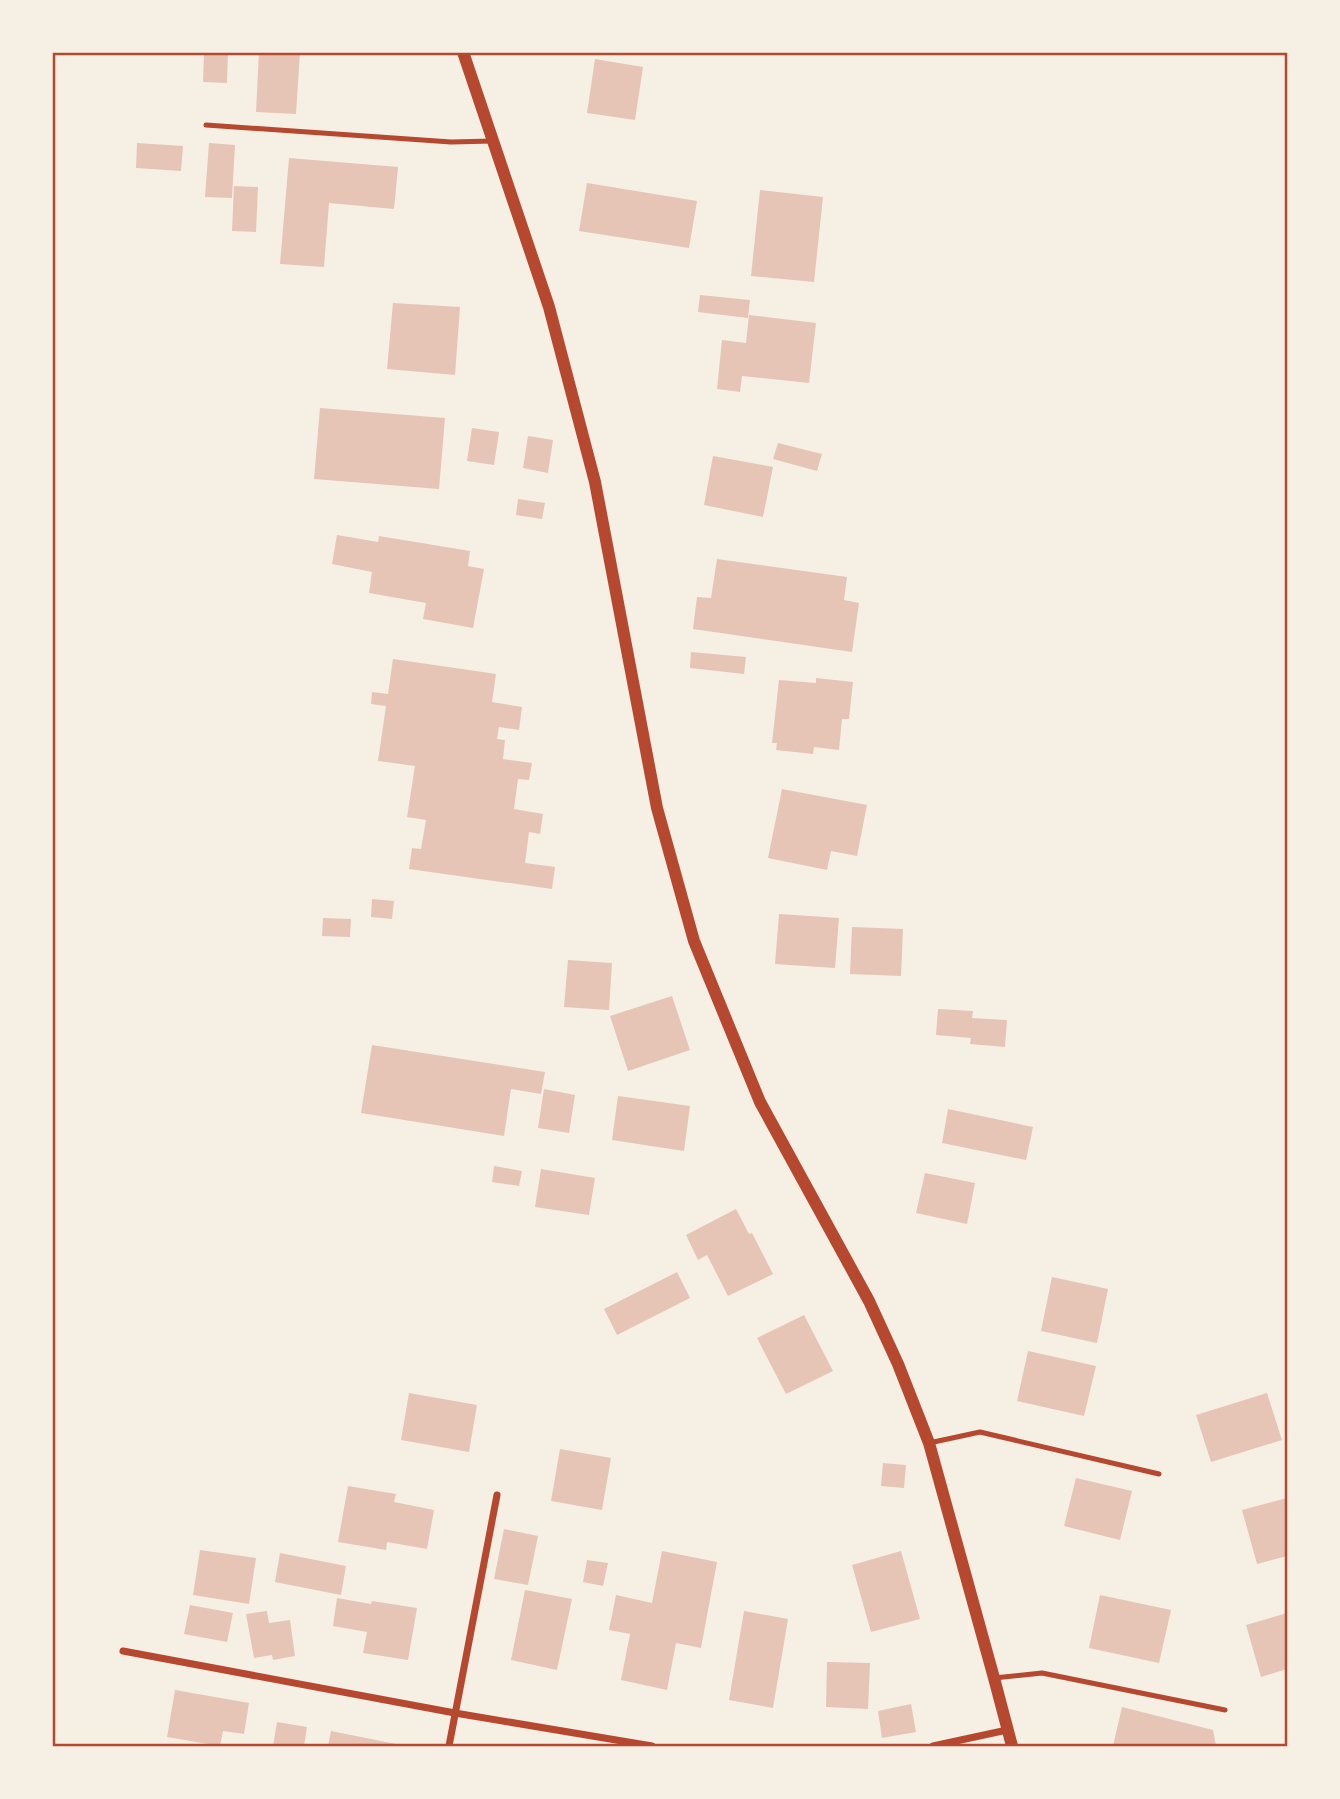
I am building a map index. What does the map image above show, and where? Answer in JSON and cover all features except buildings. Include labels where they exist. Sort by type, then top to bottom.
[{"type":"street","points":[[463,52],[549,307],[595,482],[657,808],[694,941],[760,1102],[869,1301],[898,1364],[929,1443],[1012,1746]]},
{"type":"street","points":[[449,1746],[497,1495]]},
{"type":"street","points":[[123,1651],[455,1713],[652,1746]]},
{"type":"street","points":[[933,1746],[1007,1730]]},
{"type":"lane","points":[[206,125],[452,142],[493,141]]},
{"type":"lane","points":[[929,1443],[980,1432],[1159,1474]]},
{"type":"lane","points":[[994,1678],[1042,1674],[1225,1710]]}]
